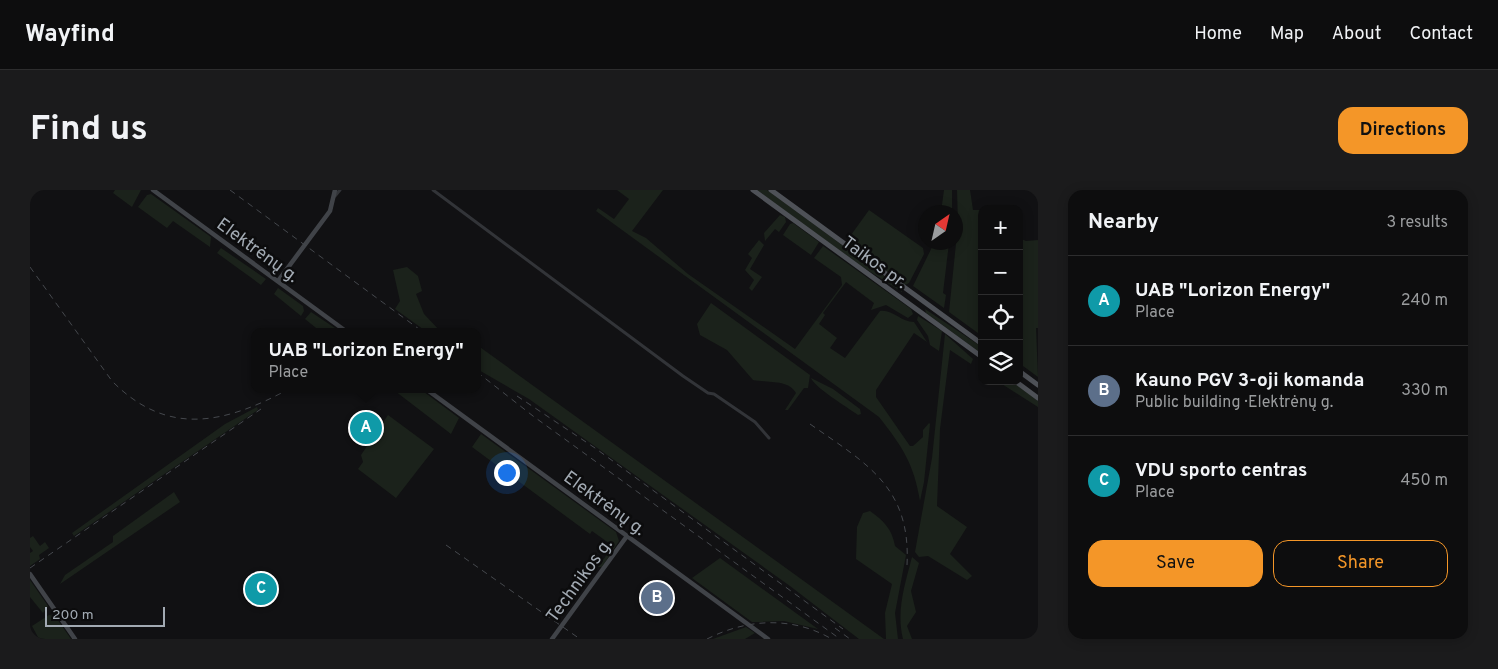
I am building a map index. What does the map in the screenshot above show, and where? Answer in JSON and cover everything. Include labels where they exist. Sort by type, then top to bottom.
[{"type":"main road","name":"Taikos pr.","points":[[753,190],[978,354]]},
{"type":"main road","name":"Taikos pr.","points":[[771,190],[978,341]]},
{"type":"main road","points":[[898,296],[907,290]]},
{"type":"main road","points":[[918,311],[922,306],[929,305]]},
{"type":"main road","points":[[1023,374],[1038,385]]},
{"type":"main road","points":[[1020,385],[1038,398]]},
{"type":"street","name":"Elektrėnų g.","points":[[154,190],[342,328]]},
{"type":"street","points":[[278,281],[330,211],[335,190]]},
{"type":"street","points":[[334,197],[340,190]]},
{"type":"street","points":[[434,190],[677,371],[755,422],[769,438]]},
{"type":"street","name":"Elektrėnų g.","points":[[431,393],[768,639]]},
{"type":"street","name":"Technikos g.","points":[[552,639],[627,536]]},
{"type":"street","points":[[30,574],[75,639]]},
{"type":"shaded area","points":[[115,190],[141,190],[132,207],[113,193]]},
{"type":"shaded area","points":[[617,190],[663,190],[632,231],[646,238],[688,274],[795,349],[842,285],[841,277],[814,258],[823,246],[911,309],[913,314],[908,318],[886,305],[871,310],[874,303],[846,282],[823,313],[825,315],[819,324],[837,338],[830,348],[845,358],[880,311],[889,312],[914,322],[927,342],[914,333],[876,390],[876,397],[910,446],[913,446],[923,437],[923,430],[930,424],[924,482],[920,501],[914,476],[906,456],[879,417],[596,211],[598,208],[614,219],[629,199]]},
{"type":"shaded area","points":[[757,190],[767,190],[902,289],[902,292],[861,266]]},
{"type":"shaded area","points":[[944,190],[952,190],[952,205],[942,205]]},
{"type":"shaded area","points":[[957,190],[970,190],[973,210],[978,210],[978,333],[949,312],[955,250],[963,250],[963,205],[957,205]]},
{"type":"shaded area","points":[[151,194],[211,237],[210,247],[173,221],[167,228],[138,207],[147,195]]},
{"type":"shaded area","points":[[869,210],[918,244],[918,250],[923,250],[924,254],[909,283],[905,285],[846,242]]},
{"type":"shaded area","points":[[780,215],[785,217],[786,222],[779,232],[775,229],[765,241],[764,233]]},
{"type":"shaded area","points":[[793,223],[819,242],[811,255],[783,235],[790,224]]},
{"type":"shaded area","points":[[759,240],[764,245],[750,269],[762,277],[752,291],[749,288],[754,280],[745,270],[752,258],[748,254]]},
{"type":"shaded area","points":[[1023,240],[1038,240],[1038,328],[1036,328],[1038,377],[1023,366]]},
{"type":"shaded area","points":[[221,248],[266,279],[261,285],[217,253]]},
{"type":"shaded area","points":[[931,250],[948,250],[943,293],[946,295],[944,308],[913,286]]},
{"type":"shaded area","points":[[407,267],[418,276],[422,291],[416,294],[424,314],[437,328],[421,328],[395,309],[400,301],[393,270]]},
{"type":"shaded area","points":[[278,288],[303,306],[304,311],[301,316],[274,294]]},
{"type":"shaded area","points":[[711,303],[810,375],[808,388],[804,388],[788,410],[785,410],[796,393],[793,389],[788,385],[777,382],[753,380],[727,350],[700,335],[697,324]]},
{"type":"shaded area","points":[[925,309],[978,344],[978,351],[926,313]]},
{"type":"shaded area","points":[[311,312],[335,328],[316,328],[305,319]]},
{"type":"shaded area","points":[[918,316],[942,331],[939,351],[930,345],[928,336],[917,320]]},
{"type":"shaded area","points":[[945,334],[973,359],[971,364],[950,350],[940,429],[937,506],[967,527],[950,554],[972,576],[967,580],[928,556],[919,557],[915,552],[932,458]]},
{"type":"shaded area","points":[[481,348],[884,639],[859,639],[790,586],[529,399],[481,371]]},
{"type":"shaded area","points":[[811,378],[833,389],[860,409],[861,414],[858,415],[832,397],[813,382]]},
{"type":"shaded area","points":[[1003,385],[1017,385],[1038,401],[1038,407]]},
{"type":"shaded area","points":[[398,393],[425,393],[459,418],[451,434]]},
{"type":"shaded area","points":[[257,407],[258,410],[74,536],[72,533],[225,424]]},
{"type":"shaded area","points":[[388,415],[434,449],[396,498],[358,469],[363,462],[361,455]]},
{"type":"shaded area","points":[[481,434],[616,532],[619,541],[602,567],[598,567],[613,546],[592,531],[590,534],[472,447]]},
{"type":"shaded area","points":[[174,492],[180,502],[60,584],[65,575],[113,542],[113,536]]},
{"type":"shaded area","points":[[870,511],[887,526],[895,546],[906,555],[895,613],[898,639],[886,639],[885,613],[892,584],[856,559],[857,527],[863,513]]},
{"type":"shaded area","points":[[33,536],[40,546],[45,542],[49,548],[39,555],[40,559],[30,566],[30,553],[33,551],[30,547],[30,538]]},
{"type":"shaded area","points":[[912,557],[919,563],[911,591],[916,612],[907,626],[912,639],[903,639],[900,618],[901,608]]},
{"type":"shaded area","points":[[720,558],[818,629],[784,621],[752,622],[692,578]]},
{"type":"shaded area","points":[[30,580],[48,606],[43,613],[30,597]]},
{"type":"shaded area","points":[[49,615],[55,616],[71,639],[39,639],[32,626]]},
{"type":"shaded area","points":[[746,627],[755,633],[745,639],[713,639]]},
{"type":"railway","points":[[230,190],[418,328]]},
{"type":"railway","points":[[30,267],[112,381],[133,399],[154,411],[176,418],[198,419],[220,416],[243,410],[281,393]]},
{"type":"railway","points":[[481,375],[533,416],[840,639]]},
{"type":"railway","points":[[517,396],[595,448],[843,629]]},
{"type":"railway","points":[[30,568],[261,409]]},
{"type":"railway","points":[[810,424],[867,466],[881,480],[893,497],[902,516],[906,538],[907,565]]},
{"type":"railway","points":[[446,545],[580,639]]},
{"type":"railway","points":[[707,639],[737,627],[768,623],[800,626],[830,638]]},
{"type":"railway","points":[[835,628],[850,639]]},
{"type":"place","name":"UAB \"Lorizon Energy\"","points":[[366,428]]},
{"type":"place","name":"VDU sporto centras","points":[[261,589]]},
{"type":"place","name":"Kauno PGV 3-oji komanda","points":[[657,598]]}]
